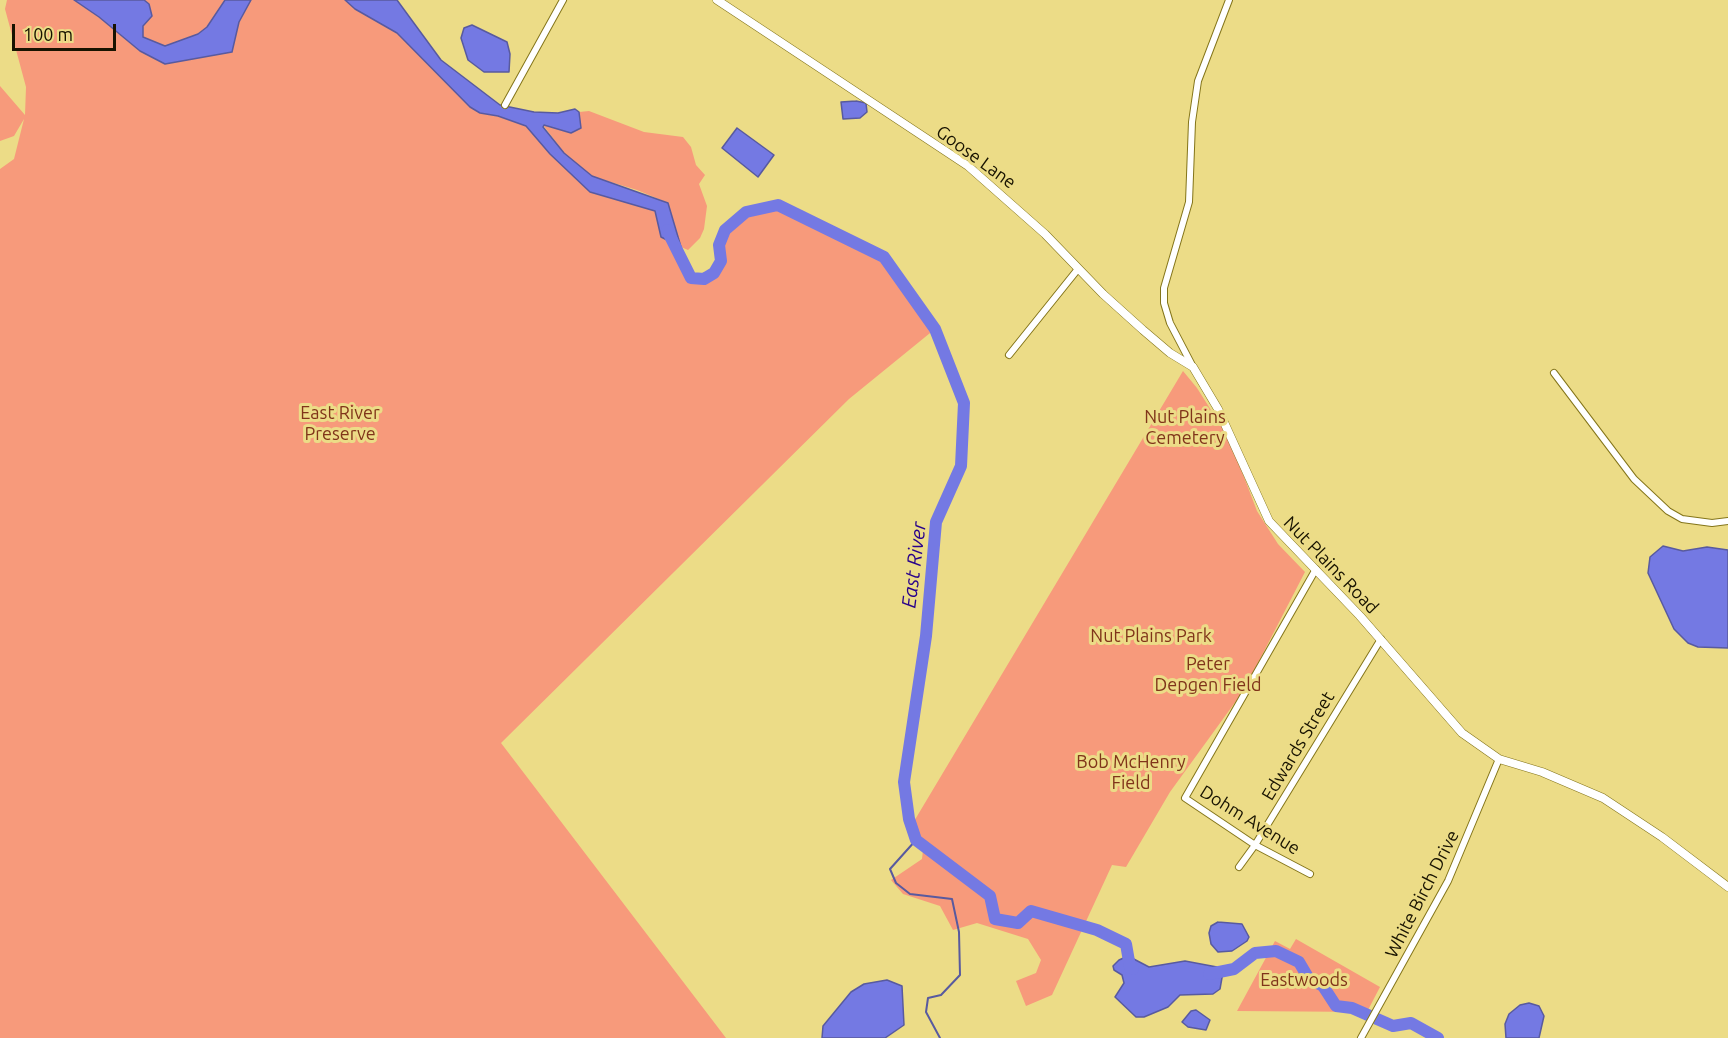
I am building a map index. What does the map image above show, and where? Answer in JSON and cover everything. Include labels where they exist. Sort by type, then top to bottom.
[{"type":"street","points":[[505,105],[563,0]]},
{"type":"street","name":"Goose Lane","points":[[717,0],[993,184],[1150,336],[1193,367]]},
{"type":"street","name":"Nut Plains Road","points":[[1229,0],[1198,81],[1191,122],[1189,202],[1164,288],[1164,303],[1170,323],[1218,409],[1269,521],[1381,639],[1462,733],[1500,759],[1542,772],[1603,798],[1662,837],[1728,887]]},
{"type":"street","points":[[1009,355],[1078,268]]},
{"type":"street","points":[[1554,373],[1635,479],[1668,511],[1682,519],[1712,523],[1728,521]]},
{"type":"street","name":"Dohm Avenue","points":[[1310,874],[1255,845],[1185,798],[1316,569]]},
{"type":"street","name":"Edwards Street","points":[[1239,867],[1255,845],[1381,639]]},
{"type":"street","name":"White Birch Drive","points":[[1363,1035],[1460,858],[1500,759]]},
{"type":"green space","name":"East River Preserve","points":[[7,0],[74,0],[99,17],[140,51],[165,64],[232,52],[239,22],[251,0],[345,0],[355,9],[397,33],[470,107],[480,113],[498,116],[526,126],[536,124],[559,153],[582,169],[564,153],[543,125],[571,133],[581,128],[579,112],[589,111],[644,132],[683,137],[691,147],[696,165],[705,175],[699,184],[707,206],[704,229],[700,238],[688,250],[681,247],[668,203],[637,190],[594,177],[613,190],[659,208],[672,230],[673,245],[691,278],[704,279],[714,273],[721,261],[719,245],[725,230],[746,212],[778,205],[884,257],[935,329],[849,399],[501,743],[726,1038],[0,1038],[0,169],[14,159],[24,119],[14,136],[0,141],[0,86],[25,115],[26,87],[5,9]]},
{"type":"green space","points":[[144,0],[225,0],[207,27],[198,34],[165,46],[143,37],[143,26],[152,16],[149,4]]},
{"type":"green space","name":"Nut Plains Park","points":[[1183,371],[1197,388],[1230,440],[1257,511],[1278,544],[1305,572],[1244,690],[1170,792],[1126,867],[1112,865],[1052,995],[1026,1006],[1016,981],[1036,973],[1041,960],[1028,939],[977,923],[953,930],[940,906],[903,894],[891,880],[922,859],[923,850],[910,828]]},
{"type":"green space","name":"Eastwoods","points":[[1296,939],[1380,987],[1367,1012],[1237,1011],[1275,941],[1290,949]]},
{"type":"shaded area","points":[[74,0],[144,0],[149,4],[152,16],[143,26],[143,37],[165,46],[198,34],[207,27],[225,0],[251,0],[239,22],[232,52],[165,64],[140,51],[99,17]]},
{"type":"shaded area","points":[[345,0],[397,0],[441,60],[500,105],[534,112],[558,113],[575,109],[579,112],[581,128],[571,133],[544,125],[543,127],[564,153],[592,176],[668,203],[681,247],[661,237],[655,211],[590,192],[550,154],[526,126],[498,116],[480,113],[470,107],[397,33],[355,9]]},
{"type":"shaded area","points":[[472,25],[507,42],[510,54],[509,72],[484,72],[468,60],[461,38],[464,28]]},
{"type":"shaded area","points":[[841,102],[866,103],[867,112],[860,118],[843,119]]},
{"type":"shaded area","points":[[737,128],[774,155],[758,177],[722,148]]},
{"type":"shaded area","points":[[1663,546],[1683,551],[1707,547],[1728,550],[1728,648],[1698,647],[1688,643],[1674,629],[1648,573],[1650,557]]},
{"type":"shaded area","points":[[1218,922],[1242,924],[1249,937],[1247,941],[1232,951],[1218,952],[1211,944],[1209,933],[1211,926]]},
{"type":"shaded area","points":[[1128,956],[1149,967],[1185,961],[1217,967],[1223,972],[1220,989],[1213,994],[1180,995],[1168,1007],[1144,1017],[1136,1017],[1115,997],[1124,983],[1122,975],[1114,970],[1113,966]]},
{"type":"shaded area","points":[[887,980],[902,986],[904,1025],[885,1038],[822,1038],[823,1026],[851,992],[864,984]]},
{"type":"shaded area","points":[[1529,1003],[1539,1006],[1544,1016],[1539,1038],[1506,1038],[1505,1024],[1509,1014],[1520,1005]]},
{"type":"shaded area","points":[[1196,1010],[1210,1020],[1206,1030],[1188,1027],[1182,1022],[1191,1011]]},
{"type":"waterway","name":"East River","points":[[667,230],[691,278],[704,279],[714,273],[721,261],[719,245],[725,230],[746,212],[778,205],[884,257],[935,329],[964,403],[961,466],[936,522],[926,636],[904,782],[909,819],[916,840],[990,896],[995,919],[1018,923],[1031,911],[1097,930],[1126,944],[1130,967],[1133,969]]},
{"type":"waterway","points":[[916,840],[890,869],[896,883],[910,894],[952,899],[959,932],[960,975],[941,995],[928,998],[926,1012],[940,1038]]},
{"type":"waterway","name":"East River","points":[[1209,974],[1234,969],[1255,953],[1276,951],[1299,962],[1309,979],[1323,986],[1336,1006],[1352,1008],[1393,1026],[1411,1023],[1438,1038]]},
{"type":"park label","name":"Nut Plains Cemetery","points":[[1185,427]]},
{"type":"park label","name":"Peter Depgen Field","points":[[1208,674]]},
{"type":"park label","name":"Bob McHenry Field","points":[[1131,772]]}]
